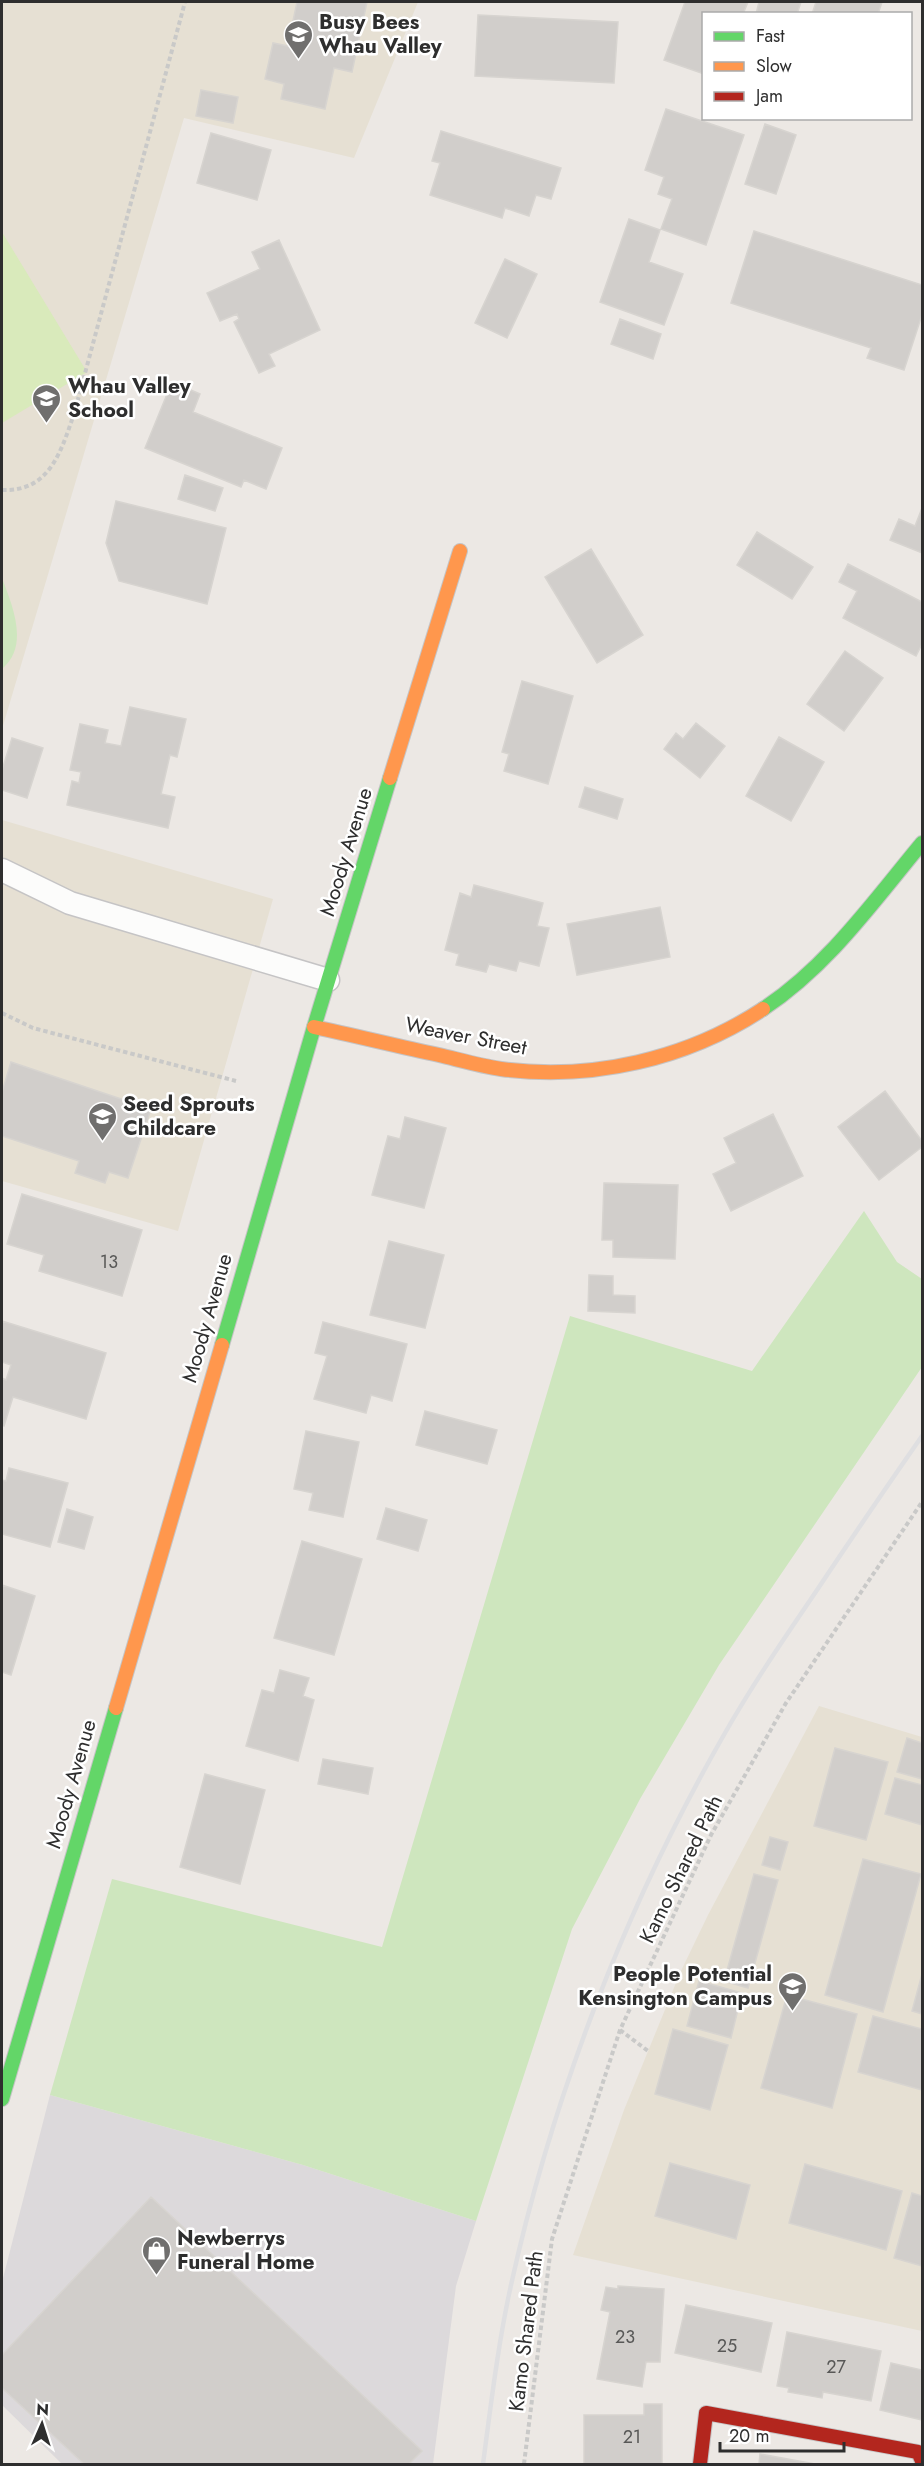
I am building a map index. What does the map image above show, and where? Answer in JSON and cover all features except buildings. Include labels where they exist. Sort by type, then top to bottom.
[{"type":"street","name":"Moody Avenue","points":[[2,2099],[314,1027],[460,551]]},
{"type":"street","name":"Weaver Street","points":[[314,1027],[501,1069],[547,1072],[594,1071],[699,1044],[746,1020],[791,990],[832,951],[922,843]]},
{"type":"street","points":[[700,2464],[706,2414],[918,2452],[922,2461]]},
{"type":"lane","points":[[2,870],[70,903],[328,980]]},
{"type":"path","points":[[2,490],[32,484],[50,471],[62,450],[74,414],[185,2]]},
{"type":"path","points":[[2,1013],[33,1028],[236,1081]]},
{"type":"path","name":"Kamo Shared Path","points":[[524,2464],[552,2239],[620,2030],[711,1835],[786,1702],[922,1502]]},
{"type":"path","points":[[620,2030],[648,2051]]},
{"type":"shaded area","name":"Whau Valley School","points":[[2,2],[418,2],[354,158],[184,118],[2,729]]},
{"type":"shaded area","points":[[2,820],[273,899],[178,1231],[2,1181]]},
{"type":"shaded area","name":"People Potential Kensington Campus","points":[[819,1706],[922,1737],[922,2331],[573,2255],[624,2110],[680,1973],[708,1915]]},
{"type":"shaded area","points":[[50,2095],[303,2165],[476,2221],[456,2286],[433,2464],[62,2464],[2,2405],[2,2282]]},
{"type":"green space","points":[[2,232],[87,372],[2,423]]},
{"type":"green space","points":[[2,578],[14,613],[17,637],[10,660],[2,669]]},
{"type":"green space","points":[[864,1211],[897,1262],[922,1279],[922,1367],[719,1665],[640,1799],[572,1929],[476,2221],[303,2165],[50,2095],[112,1879],[382,1947],[570,1316],[752,1371]]},
{"type":"railway","points":[[483,2464],[502,2329],[528,2214],[571,2074],[623,1937],[686,1804],[732,1721],[777,1649],[922,1436]]},
{"type":"traffic: fast","points":[[222,1345],[314,1027],[390,778]]},
{"type":"traffic: fast","points":[[763,1009],[786,992],[829,953],[922,843]]},
{"type":"traffic: fast","points":[[2,2099],[116,1708]]},
{"type":"traffic: slow","points":[[390,778],[460,551]]},
{"type":"traffic: slow","points":[[314,1027],[493,1068],[535,1072],[570,1072],[638,1062],[671,1053],[703,1041],[763,1009]]},
{"type":"traffic: slow","points":[[116,1708],[222,1345]]},
{"type":"traffic: jam","points":[[700,2464],[706,2413],[918,2452],[922,2461]]},
{"type":"place","name":"Busy Bees Whau Valley","points":[[298,60]]},
{"type":"place","name":"Whau Valley School","points":[[47,424]]},
{"type":"place","name":"Seed Sprouts Childcare","points":[[102,1142]]},
{"type":"place","name":"People Potential Kensington Campus","points":[[793,2012]]},
{"type":"place","name":"Newberrys Funeral Home","points":[[156,2276]]}]
